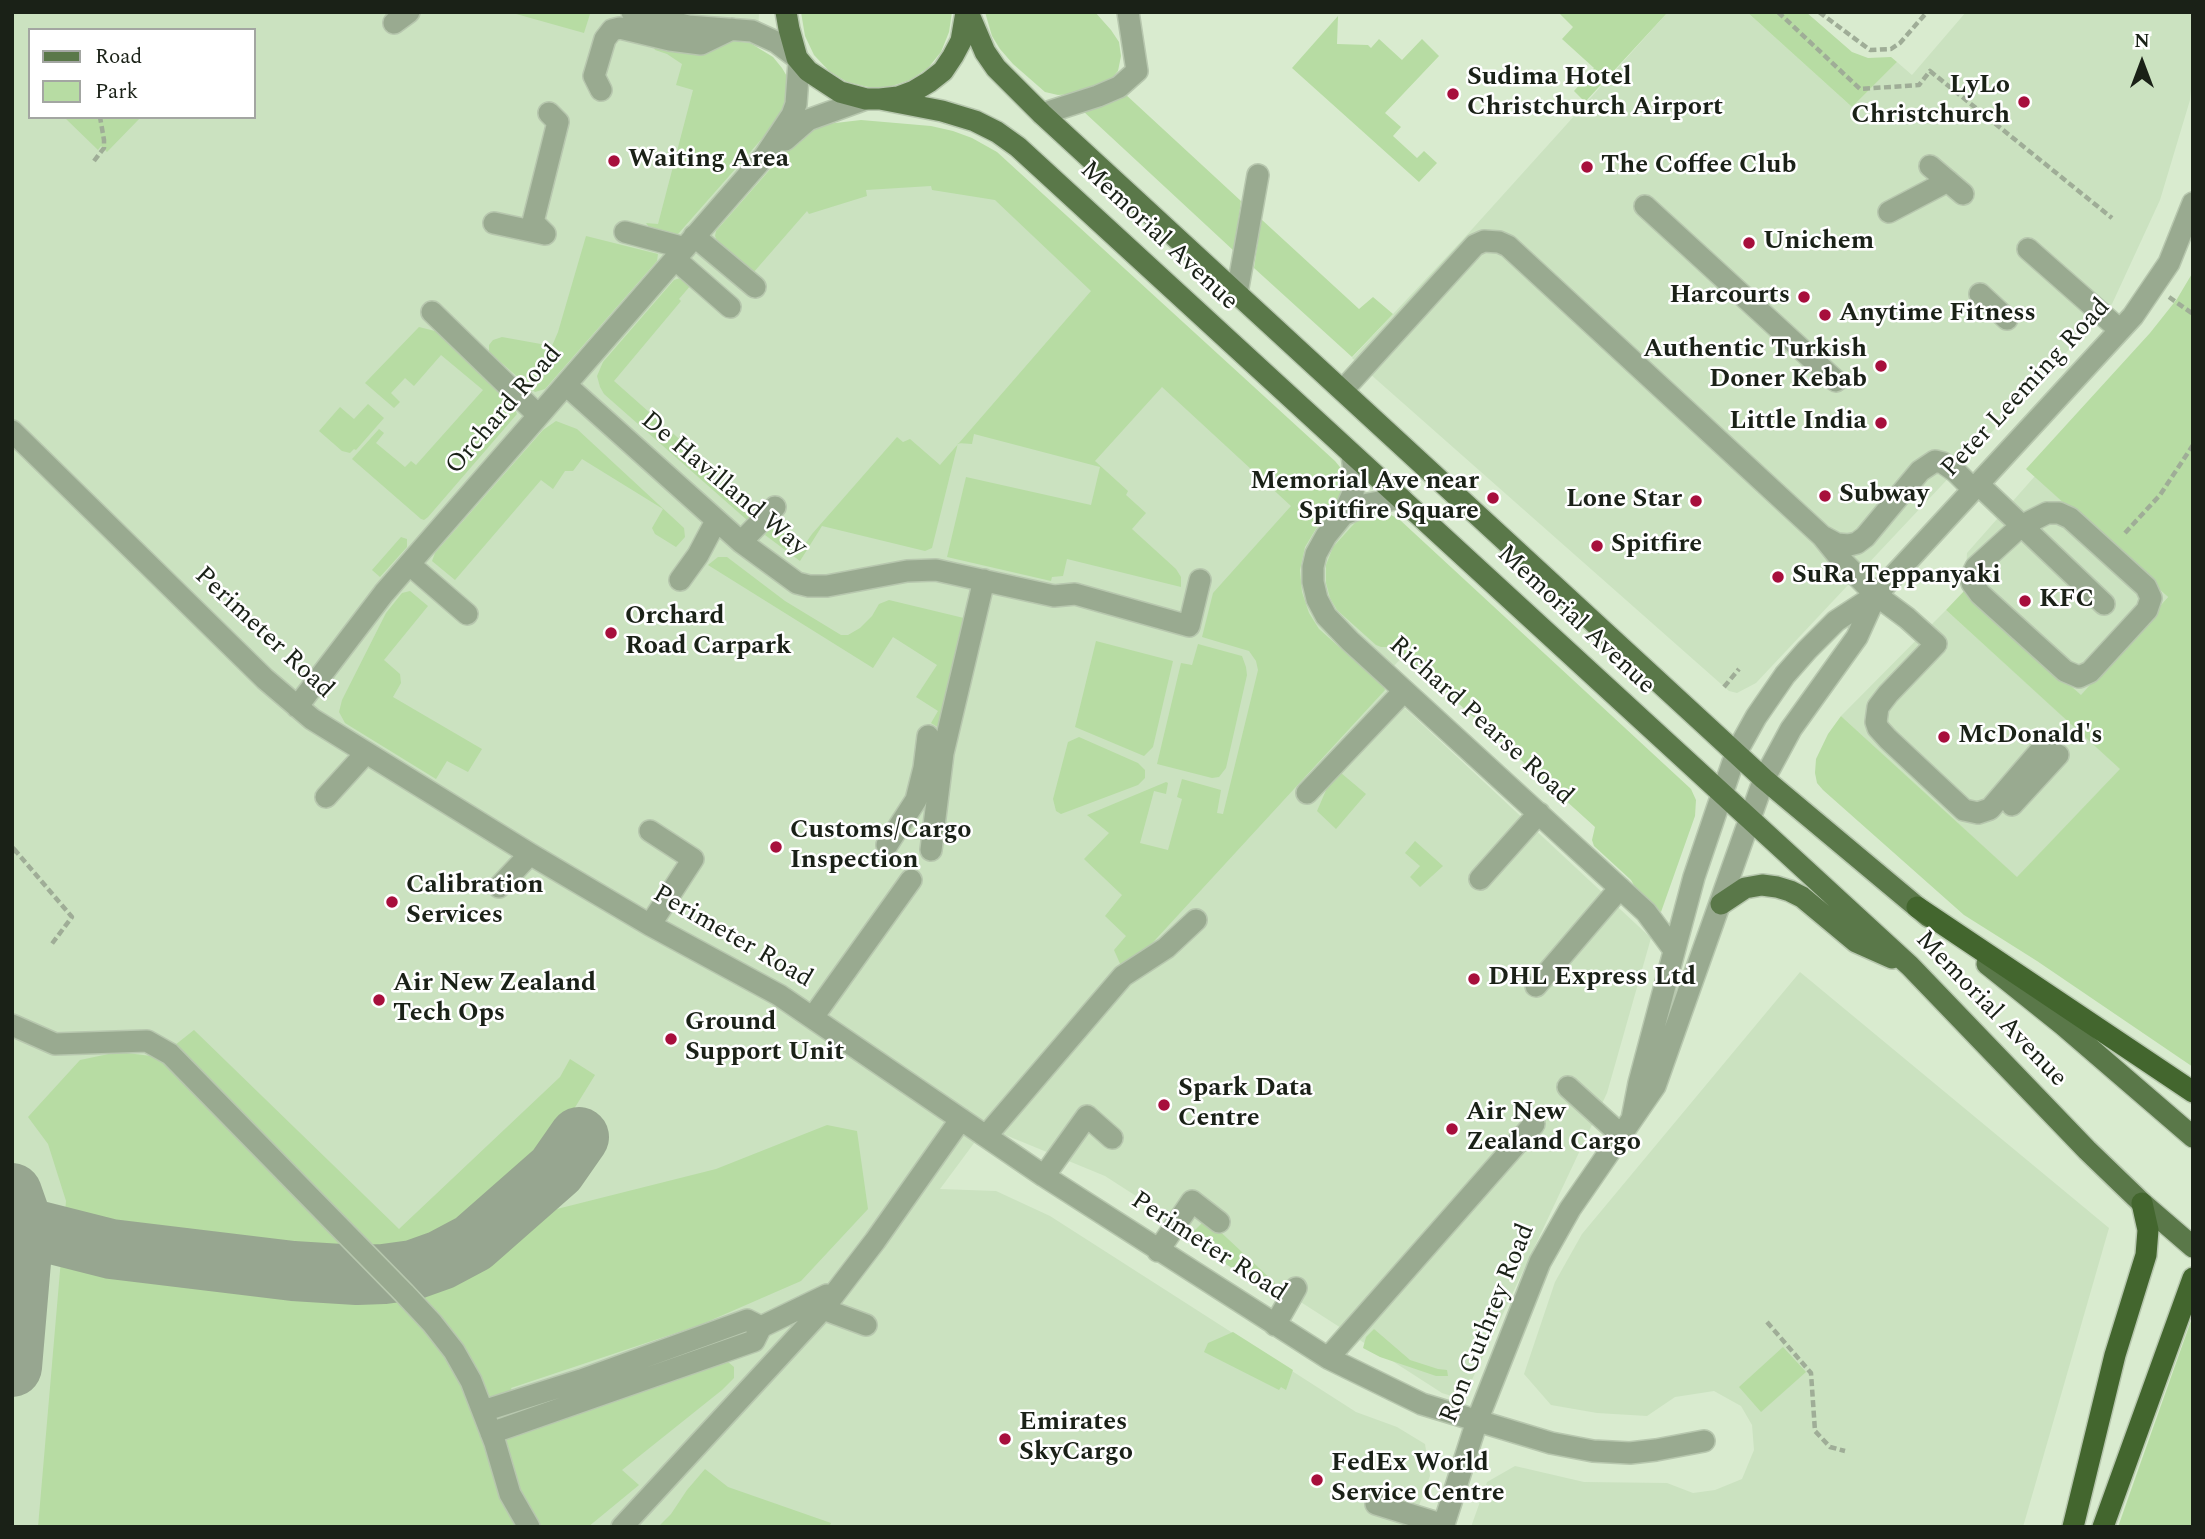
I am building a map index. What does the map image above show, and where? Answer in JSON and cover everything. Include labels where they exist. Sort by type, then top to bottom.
[{"type":"highway","points":[[1917,907],[2193,1093]]},
{"type":"highway","points":[[2073,1527],[2115,1355],[2146,1255],[2148,1230],[2142,1203]]},
{"type":"highway","points":[[2103,1527],[2193,1278]]},
{"type":"main road","points":[[786,12],[798,60]]},
{"type":"main road","points":[[873,99],[898,97],[914,91],[943,71],[961,41],[967,12]]},
{"type":"main road","name":"Memorial Avenue","points":[[967,12],[985,52],[996,68],[1042,114],[1764,779],[2063,1025],[2193,1137]]},
{"type":"main road","name":"Memorial Avenue","points":[[798,60],[828,86],[853,97],[942,111],[975,121],[1018,147],[1910,966],[2087,1150],[2193,1247]]},
{"type":"main road","points":[[1721,904],[1745,888],[1762,885],[1790,891],[1802,897],[1856,943],[1910,966]]},
{"type":"street","points":[[632,12],[688,26],[762,34],[798,60]]},
{"type":"street","points":[[1042,114],[1109,92],[1137,71],[1128,12]]},
{"type":"street","points":[[601,90],[594,76],[605,39],[612,30],[620,28],[701,44],[732,29]]},
{"type":"street","name":"Orchard Road","points":[[297,708],[384,593],[764,157],[790,120],[794,109],[798,60]]},
{"type":"street","name":"Orchard Road","points":[[764,157],[808,120],[873,99]]},
{"type":"street","points":[[494,223],[545,234],[533,222],[558,122],[549,113]]},
{"type":"street","points":[[1889,212],[1956,187],[1930,166]]},
{"type":"street","points":[[1237,293],[1258,176]]},
{"type":"street","name":"Peter Leeming Road","points":[[1736,753],[1785,675],[1807,650],[1836,621],[1876,595],[2133,316],[2169,263],[2193,203]]},
{"type":"street","points":[[1645,206],[1836,381]]},
{"type":"street","points":[[625,232],[685,248],[754,287]]},
{"type":"street","points":[[1343,390],[1475,245],[1483,241],[1499,242],[1508,246],[1822,536],[1876,595],[1936,644],[1888,694],[1878,708],[1876,722],[1888,739],[1964,810],[1979,813],[1990,809],[2052,750]]},
{"type":"street","points":[[685,248],[730,307]]},
{"type":"street","points":[[2028,249],[2048,275],[2120,330]]},
{"type":"street","points":[[1980,294],[2007,319]]},
{"type":"street","points":[[432,312],[538,415]]},
{"type":"street","name":"De Havilland Way","points":[[566,384],[716,521],[797,583],[827,586],[921,569],[1054,596],[1075,594],[1189,626],[1200,580]]},
{"type":"street","name":"Perimeter Road","points":[[12,431],[162,565],[297,708],[366,753],[650,925],[779,995],[1044,1176],[1328,1358],[1422,1404],[1551,1443],[1592,1451],[1630,1452],[1704,1441]]},
{"type":"street","name":"Richard Pearse Road","points":[[1352,455],[1355,478],[1353,493],[1343,515],[1316,554],[1313,567],[1317,599],[1326,616],[1350,642],[1646,912],[1674,950]]},
{"type":"street","points":[[1822,536],[1836,544],[1857,543],[1920,471],[1935,461],[1943,463],[1976,486],[2104,604]]},
{"type":"street","points":[[1343,515],[1368,503],[1401,498]]},
{"type":"street","points":[[741,542],[775,507]]},
{"type":"street","points":[[2047,513],[2064,515],[2149,592],[2151,598],[2147,610],[2085,676],[2069,674],[1973,587],[1972,577],[1976,567],[2021,526],[2047,513]]},
{"type":"street","points":[[680,580],[698,555],[716,521]]},
{"type":"street","points":[[409,564],[467,614]]},
{"type":"street","points":[[931,850],[943,753],[984,580]]},
{"type":"street","name":"Peter Leeming Road","points":[[1764,779],[1791,729],[1857,637],[1876,595]]},
{"type":"street","points":[[1307,793],[1404,691]]},
{"type":"street","points":[[887,845],[916,800],[928,736]]},
{"type":"street","points":[[326,797],[366,753]]},
{"type":"street","name":"Ron Guthrey Road","points":[[1627,1127],[1694,877],[1736,753]]},
{"type":"street","name":"Ron Guthrey Road","points":[[1443,1526],[1477,1422],[1540,1262],[1557,1230],[1655,1086],[1764,779]]},
{"type":"street","points":[[1480,879],[1539,813]]},
{"type":"street","points":[[650,831],[693,859],[650,925]]},
{"type":"street","points":[[499,887],[530,853]]},
{"type":"street","points":[[813,1017],[911,880]]},
{"type":"street","points":[[1536,986],[1620,888]]},
{"type":"street","points":[[986,1136],[1123,976],[1166,948],[1196,919]]},
{"type":"street","points":[[12,1025],[55,1044],[147,1041],[170,1054],[432,1323],[454,1351],[471,1381],[483,1411],[510,1494],[529,1527]]},
{"type":"street","points":[[1568,1087],[1627,1127]]},
{"type":"street","points":[[1044,1176],[1087,1116],[1112,1138]]},
{"type":"street","points":[[622,1527],[841,1287],[961,1119]]},
{"type":"street","points":[[1328,1358],[1534,1124]]},
{"type":"street","points":[[1158,1251],[1192,1201],[1219,1222]]},
{"type":"street","points":[[491,1433],[754,1341],[761,1327],[841,1287]]},
{"type":"street","points":[[1275,1325],[1296,1288]]},
{"type":"street","points":[[822,1309],[866,1325]]},
{"type":"street","points":[[483,1411],[594,1376],[747,1320],[761,1327]]},
{"type":"street","points":[[510,1494],[511,1527]]},
{"type":"street","points":[[1376,1504],[1443,1526]]},
{"type":"path","points":[[1778,12],[1860,89],[1919,85],[1930,71],[2112,218]]},
{"type":"path","points":[[1819,12],[1870,50],[1891,49],[1900,43],[1927,12]]},
{"type":"path","points":[[94,161],[104,148],[100,119]]},
{"type":"path","points":[[2154,286],[2193,314]]},
{"type":"path","points":[[2125,533],[2160,495],[2193,445]]},
{"type":"path","points":[[1724,687],[1739,669]]},
{"type":"path","points":[[13,850],[72,917],[51,945]]},
{"type":"path","points":[[1767,1322],[1811,1373],[1815,1431],[1830,1447],[1845,1451]]},
{"type":"shaded area","points":[[12,12],[759,12],[757,60],[777,97],[825,128],[970,143],[1468,587],[1378,683],[1651,938],[1607,1093],[1469,1386],[1458,1398],[1442,1393],[1105,1176],[986,1127],[940,1189],[996,1191],[1050,1216],[1356,1412],[1397,1427],[1425,1444],[1430,1476],[1411,1527],[12,1527]]},
{"type":"shaded area","points":[[1668,12],[1747,12],[1852,107],[1897,62],[1912,75],[1966,12],[2193,12],[2190,100],[2160,200],[2112,304],[1756,683],[1737,693],[1729,691],[1352,358]]},
{"type":"shaded area","points":[[2035,476],[2168,597],[2081,696],[1965,590],[1967,553]]},
{"type":"shaded area","points":[[1946,610],[2121,769],[2017,878],[1841,716]]},
{"type":"shaded area","points":[[1800,972],[2109,1228],[2023,1527],[1471,1527],[1487,1482],[1515,1466],[1584,1482],[1667,1483],[1693,1493],[1715,1490],[1742,1479],[1754,1450],[1752,1425],[1741,1406],[1714,1391],[1675,1397],[1647,1416],[1597,1413],[1551,1405],[1524,1374],[1555,1282],[1582,1234]]},
{"type":"green space","points":[[509,12],[582,12],[590,14],[584,33]]},
{"type":"green space","points":[[801,12],[952,12],[949,32],[941,52],[928,68],[910,80],[889,87],[868,87],[847,82],[829,71],[814,55],[805,36]]},
{"type":"green space","points":[[985,12],[1095,12],[1119,42],[1121,56],[1118,71],[1107,84],[1072,94],[1045,92],[1000,49],[992,36]]},
{"type":"green space","points":[[1558,12],[1668,12],[1585,102],[1574,91],[1594,68],[1562,39],[1573,27]]},
{"type":"green space","points":[[1747,12],[1806,12],[1852,52],[1868,58],[1891,57],[1897,62],[1852,107]]},
{"type":"green space","points":[[1338,16],[1337,44],[1368,45],[1371,48],[1379,39],[1402,60],[1422,39],[1439,56],[1385,113],[1401,127],[1393,136],[1417,158],[1424,151],[1437,163],[1419,182],[1292,68]]},
{"type":"green space","points":[[647,32],[750,43],[773,57],[788,78],[788,100],[781,117],[678,234],[651,230],[646,223],[658,224],[693,90],[676,85],[682,64],[655,50]]},
{"type":"green space","points":[[1124,93],[1241,201],[1234,251],[1083,111],[1105,105]]},
{"type":"green space","points":[[66,119],[139,119],[107,152],[101,146],[98,150]]},
{"type":"green space","points":[[861,120],[931,126],[953,131],[997,152],[1344,472],[1346,488],[1339,502],[1317,527],[1305,547],[1300,570],[1302,592],[1309,613],[1319,629],[1385,690],[1145,951],[1122,968],[1114,950],[1126,936],[1105,916],[1122,895],[1084,859],[1109,833],[1087,815],[1166,782],[1166,794],[1154,791],[1140,843],[1168,850],[1182,799],[1177,797],[1182,779],[1221,790],[1217,813],[1223,814],[1258,670],[1249,651],[1202,637],[1213,593],[1291,506],[1162,387],[1095,461],[1128,491],[1126,495],[1146,513],[1132,529],[1176,569],[1181,577],[1181,587],[1067,559],[1063,576],[1052,577],[1051,581],[947,557],[966,477],[1091,505],[1100,467],[974,434],[972,444],[959,443],[1091,291],[995,200],[932,190],[931,186],[866,190],[867,196],[809,214],[807,211],[753,273],[718,243],[716,231],[795,141],[807,132],[827,124]]},
{"type":"green space","points":[[1261,219],[1359,309],[1373,297],[1393,314],[1352,357],[1254,268]]},
{"type":"green space","points":[[586,236],[658,254],[657,261],[545,389],[535,392],[489,352],[489,345],[493,340],[502,337],[552,346]]},
{"type":"green space","points":[[2193,272],[2193,1067],[1964,915],[1823,790],[1817,783],[1815,773],[1816,759],[1828,734],[1841,716],[2017,877],[2120,769],[1946,610],[1965,590],[2081,695],[2168,597],[2026,469],[2150,333],[2177,299]]},
{"type":"green space","points":[[680,278],[691,285],[679,299],[681,301],[614,381],[756,507],[747,520],[604,394],[600,387],[597,376],[603,362],[674,280]]},
{"type":"green space","points":[[419,327],[439,332],[513,405],[517,414],[424,520],[352,459],[379,429],[384,433],[376,443],[405,467],[411,461],[416,465],[483,390],[441,355],[414,386],[405,378],[391,393],[400,402],[394,408],[365,383]]},
{"type":"green space","points":[[368,404],[384,418],[356,450],[350,453],[342,451],[319,431],[340,407],[354,419]]},
{"type":"green space","points":[[556,421],[577,429],[684,528],[685,537],[676,547],[655,534],[652,528],[663,509],[582,459],[573,471],[565,471],[553,489],[541,480],[455,580],[432,561],[435,553],[543,430]]},
{"type":"green space","points":[[897,437],[903,442],[910,439],[940,465],[958,445],[932,548],[925,551],[822,526],[800,561],[765,535],[775,522],[801,545],[805,544]]},
{"type":"green space","points":[[1384,511],[1400,520],[1691,789],[1696,800],[1695,816],[1661,912],[1594,846],[1592,840],[1595,827],[1396,647],[1376,645],[1337,610],[1326,583],[1326,565],[1333,547],[1363,514]]},
{"type":"green space","points":[[401,537],[407,539],[407,547],[380,577],[372,570]]},
{"type":"green space","points":[[718,557],[727,557],[785,601],[841,635],[848,635],[860,628],[879,604],[889,600],[968,619],[942,730],[931,723],[938,711],[916,697],[937,665],[893,637],[873,668],[708,565]]},
{"type":"green space","points":[[410,591],[428,606],[384,660],[400,674],[401,683],[393,697],[482,749],[468,772],[447,761],[436,779],[345,723],[339,712],[342,700],[386,613],[402,593]]},
{"type":"green space","points":[[1096,641],[1173,661],[1153,747],[1144,756],[1075,727]]},
{"type":"green space","points":[[1198,644],[1242,656],[1247,675],[1226,768],[1219,777],[1212,778],[1157,764],[1181,663],[1192,665]]},
{"type":"green space","points":[[1079,737],[1138,763],[1145,770],[1145,778],[1138,785],[1061,814],[1056,811],[1053,799],[1068,742]]},
{"type":"green space","points":[[1341,773],[1366,794],[1336,829],[1317,811],[1327,788]]},
{"type":"green space","points":[[1415,841],[1443,866],[1420,887],[1410,877],[1420,866],[1405,853]]},
{"type":"green space","points":[[194,1030],[399,1229],[560,1077],[570,1059],[595,1075],[553,1143],[502,1204],[468,1232],[419,1255],[432,1275],[456,1271],[493,1248],[529,1216],[716,1169],[827,1125],[857,1131],[868,1209],[801,1281],[700,1325],[511,1388],[525,1430],[714,1365],[728,1362],[734,1367],[734,1378],[722,1390],[622,1470],[639,1485],[588,1527],[38,1527],[66,1201],[48,1144],[28,1117],[80,1060],[118,1052],[160,1057]]},
{"type":"green space","points":[[1205,1220],[1275,1283],[1274,1285],[1265,1289],[1188,1240]]},
{"type":"green space","points":[[2193,1315],[2193,1527],[2118,1527],[2137,1473]]},
{"type":"green space","points":[[1374,1329],[1410,1360],[1447,1370],[1448,1376],[1436,1376],[1380,1357],[1363,1348],[1366,1337]]},
{"type":"green space","points":[[1233,1332],[1293,1370],[1286,1390],[1281,1387],[1279,1390],[1204,1352],[1208,1343]]},
{"type":"green space","points":[[1783,1347],[1806,1372],[1761,1412],[1739,1387]]},
{"type":"green space","points":[[705,1469],[728,1487],[831,1523],[829,1527],[658,1527]]},
{"type":"taxiway","points":[[24,1227],[111,1249],[293,1271],[357,1275],[413,1270],[441,1260],[473,1243],[556,1170],[579,1137]]},
{"type":"taxiway","points":[[12,1193],[24,1227],[12,1367]]},
{"type":"place","name":"Sudima Hotel Christchurch Airport","points":[[1453,94]]},
{"type":"place","name":"LyLo Christchurch","points":[[2024,102]]},
{"type":"place","name":"Waiting Area","points":[[614,161]]},
{"type":"place","name":"The Coffee Club","points":[[1587,167]]},
{"type":"place","name":"Unichem","points":[[1749,243]]},
{"type":"place","name":"Harcourts","points":[[1804,297]]},
{"type":"place","name":"Anytime Fitness","points":[[1825,315]]},
{"type":"place","name":"Authentic Turkish Doner Kebab","points":[[1881,366]]},
{"type":"place","name":"Little India","points":[[1881,423]]},
{"type":"place","name":"Subway","points":[[1825,496]]},
{"type":"place","name":"Memorial Ave near Spitfire Square","points":[[1493,498]]},
{"type":"place","name":"Lone Star","points":[[1696,501]]},
{"type":"place","name":"Spitfire","points":[[1597,546]]},
{"type":"place","name":"SuRa Teppanyaki","points":[[1778,577]]},
{"type":"place","name":"KFC","points":[[2025,601]]},
{"type":"place","name":"Orchard Road Carpark","points":[[611,633]]},
{"type":"place","name":"McDonald's","points":[[1944,737]]},
{"type":"place","name":"Customs/Cargo Inspection","points":[[776,847]]},
{"type":"place","name":"Calibration Services","points":[[392,902]]},
{"type":"place","name":"DHL Express Ltd","points":[[1474,979]]},
{"type":"place","name":"Air New Zealand Tech Ops","points":[[379,1000]]},
{"type":"place","name":"Ground Support Unit","points":[[671,1039]]},
{"type":"place","name":"Spark Data Centre","points":[[1164,1105]]},
{"type":"place","name":"Air New Zealand Cargo","points":[[1452,1129]]},
{"type":"place","name":"Emirates SkyCargo","points":[[1005,1439]]},
{"type":"place","name":"FedEx World Service Centre","points":[[1317,1480]]}]
